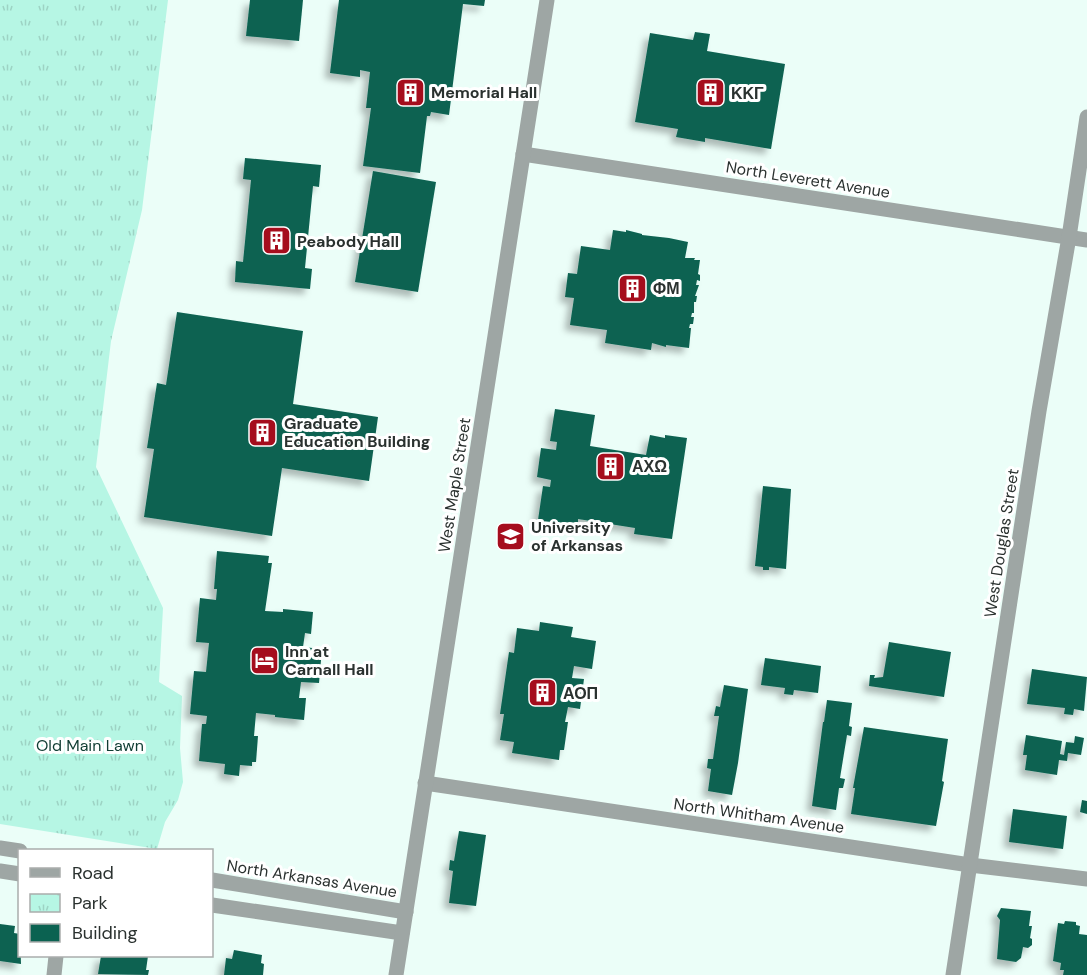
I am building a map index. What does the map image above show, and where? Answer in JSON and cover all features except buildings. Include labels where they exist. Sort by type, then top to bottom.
[{"type":"street","name":"West Maple Street","points":[[396,975],[547,0]]},
{"type":"street","name":"West Douglas Street","points":[[953,975],[1039,411],[1087,117]]},
{"type":"street","name":"North Leverett Avenue","points":[[523,154],[1087,240]]},
{"type":"street","name":"North Whitham Avenue","points":[[425,783],[970,865],[1087,879]]},
{"type":"street","points":[[0,848],[18,851]]},
{"type":"street","points":[[0,871],[18,874]]},
{"type":"street","name":"North Arkansas Avenue","points":[[213,880],[406,912]]},
{"type":"street","points":[[213,905],[402,933]]},
{"type":"street","points":[[54,975],[56,957]]},
{"type":"green space","name":"Old Main Lawn","points":[[0,0],[168,0],[142,210],[111,341],[96,467],[163,608],[159,682],[182,696],[180,748],[183,782],[178,800],[165,822],[157,849],[0,824]]},
{"type":"place","name":"Memorial Hall","points":[[410,92]]},
{"type":"place","name":"ΚΚΓ","points":[[710,93]]},
{"type":"place","name":"Peabody Hall","points":[[276,241]]},
{"type":"place","name":"ΦΜ","points":[[632,288]]},
{"type":"place","name":"Graduate Education Building","points":[[263,432]]},
{"type":"place","name":"ΑΧΩ","points":[[611,466]]},
{"type":"place","name":"University of Arkansas","points":[[510,536]]},
{"type":"place","name":"Inn at Carnall Hall","points":[[264,660]]},
{"type":"place","name":"ΑΟΠ","points":[[542,693]]}]
